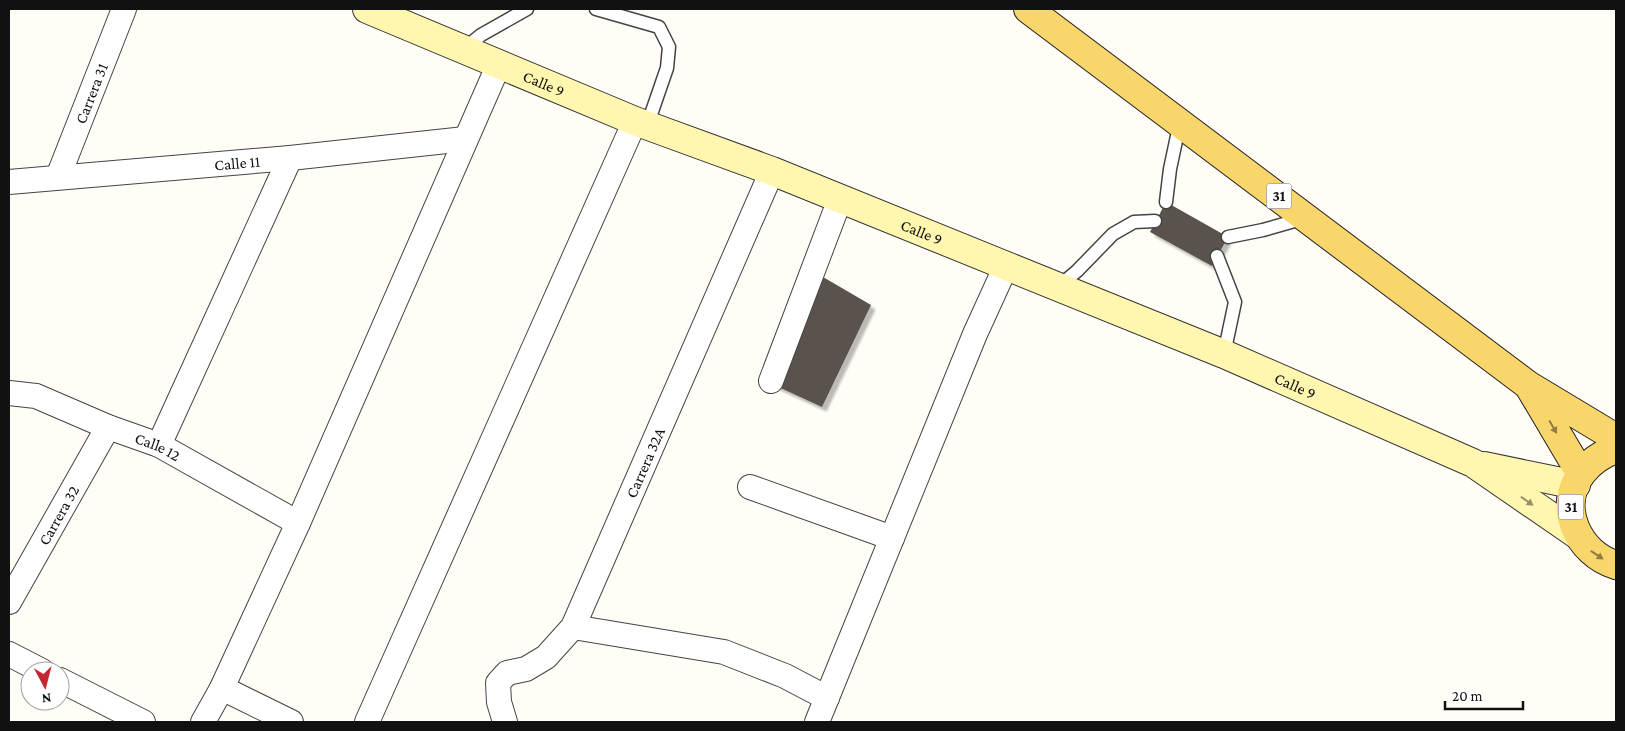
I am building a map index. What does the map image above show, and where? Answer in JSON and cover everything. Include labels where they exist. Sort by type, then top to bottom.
[{"type":"main road","name":"31","points":[[1028,9],[1528,385],[1616,438]]},
{"type":"main road","name":"31","points":[[1528,385],[1578,479]]},
{"type":"main road","name":"31","points":[[1616,449],[1603,454],[1591,463],[1578,479],[1572,497],[1571,511],[1578,536],[1588,548],[1600,558],[1616,564]]},
{"type":"street","name":"Carrera 31","points":[[58,176],[124,9]]},
{"type":"street","name":"Calle 9","points":[[367,9],[641,124],[772,171],[1224,354],[1473,463],[1578,536]]},
{"type":"street","points":[[203,722],[222,688],[298,523],[499,64]]},
{"type":"street","points":[[367,722],[641,124]]},
{"type":"street","name":"Calle 11","points":[[9,182],[58,176],[290,158],[465,139]]},
{"type":"street","points":[[159,445],[290,158]]},
{"type":"street","name":"Carrera 32A","points":[[505,722],[498,702],[498,683],[507,672],[526,669],[546,657],[573,627],[772,171]]},
{"type":"street","points":[[771,381],[840,199]]},
{"type":"street","points":[[817,722],[975,334],[1006,266]]},
{"type":"street","name":"Calle 12","points":[[9,393],[36,396],[108,427],[159,445],[298,523]]},
{"type":"street","name":"Carrera 32","points":[[9,602],[108,427]]},
{"type":"street","name":"Calle 9","points":[[1473,463],[1578,479]]},
{"type":"street","points":[[750,487],[892,538]]},
{"type":"street","points":[[573,627],[724,652],[785,676],[827,698]]},
{"type":"street","points":[[9,654],[23,661]]},
{"type":"street","points":[[70,685],[143,722]]},
{"type":"street","points":[[222,688],[291,722]]},
{"type":"lane","points":[[464,49],[481,35],[527,9]]},
{"type":"lane","points":[[596,9],[659,27],[668,47],[667,68],[641,124]]},
{"type":"lane","points":[[1166,202],[1170,169],[1180,122]]},
{"type":"lane","points":[[1228,237],[1263,230],[1307,217]]},
{"type":"lane","points":[[1058,286],[1077,271],[1113,234],[1134,222],[1155,221]]},
{"type":"lane","points":[[1217,256],[1235,302],[1224,354]]},
{"type":"building","points":[[1166,202],[1228,237],[1212,266],[1150,232]]},
{"type":"building","points":[[823,277],[871,305],[822,407],[772,384]]}]
